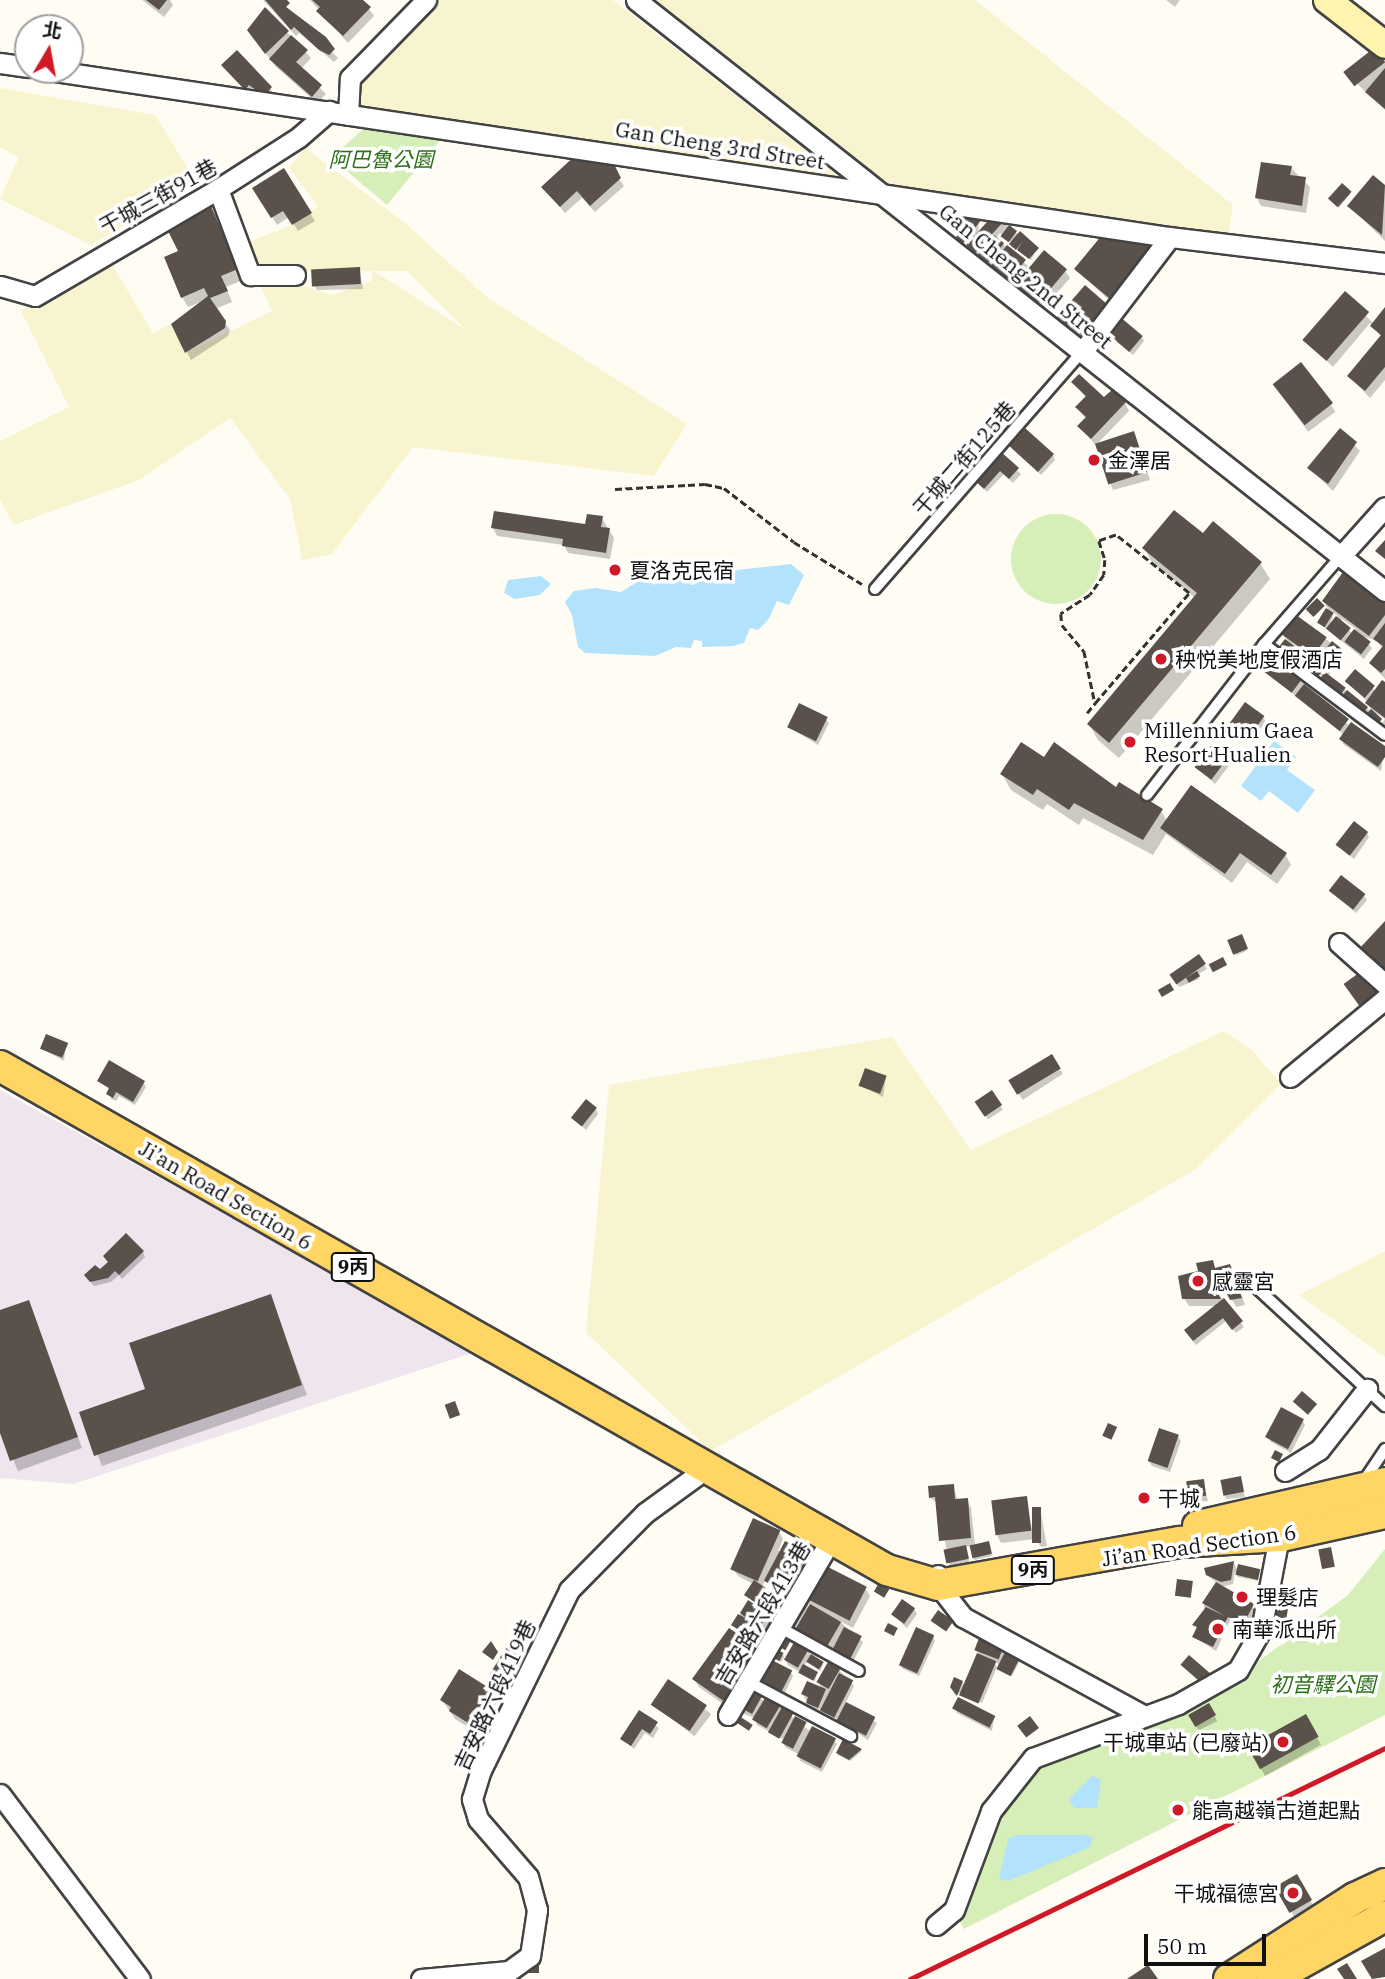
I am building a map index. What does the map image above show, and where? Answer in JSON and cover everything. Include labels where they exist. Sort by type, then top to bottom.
[{"type":"main road","name":"Ji’an Road Section 6","points":[[0,1066],[887,1570],[938,1578],[1180,1542],[1281,1522],[1384,1514]]},
{"type":"main road","points":[[1372,1486],[1385,1464]]},
{"type":"main road","name":"Ji’an Road Section 6","points":[[1281,1522],[1372,1486]]},
{"type":"main road","points":[[1373,1915],[1385,1874]]},
{"type":"main road","points":[[1252,1976],[1373,1915],[1385,1884]]},
{"type":"street","points":[[339,113],[349,78],[426,0]]},
{"type":"street","name":"Gan Cheng 2nd Street","points":[[636,0],[884,193],[1385,591]]},
{"type":"street","points":[[1327,0],[1385,45]]},
{"type":"street","name":"Gan Cheng 3rd Street","points":[[84,75],[1170,237],[1385,263]]},
{"type":"street","name":"干城三街91巷","points":[[0,286],[35,296],[218,189],[339,113]]},
{"type":"street","points":[[218,189],[250,275],[295,275]]},
{"type":"street","points":[[1083,351],[1170,237]]},
{"type":"street","points":[[1340,557],[1385,506]]},
{"type":"street","points":[[1339,943],[1385,984]]},
{"type":"street","points":[[1290,1077],[1385,999]]},
{"type":"street","points":[[1285,1471],[1319,1450],[1367,1389]]},
{"type":"street","name":"吉安路六段419巷","points":[[421,1979],[509,1971],[530,1956],[537,1910],[528,1877],[478,1819],[472,1799],[481,1770],[569,1590],[645,1513],[707,1468]]},
{"type":"street","points":[[936,1925],[954,1910],[991,1811],[1033,1758],[1178,1704],[1238,1670],[1261,1630],[1281,1522]]},
{"type":"street","name":"吉安路六段413巷","points":[[728,1716],[778,1626],[832,1538]]},
{"type":"street","points":[[938,1578],[963,1617],[1143,1715]]},
{"type":"street","points":[[0,1794],[140,1979]]},
{"type":"lane","name":"干城二街125巷","points":[[875,589],[1083,351]]},
{"type":"lane","points":[[1147,794],[1265,644],[1340,557]]},
{"type":"lane","points":[[1265,644],[1385,735]]},
{"type":"lane","points":[[1258,1289],[1385,1406]]},
{"type":"lane","points":[[1372,1486],[1385,1450]]},
{"type":"lane","points":[[778,1626],[859,1671]]},
{"type":"lane","points":[[746,1681],[851,1736]]},
{"type":"path","points":[[615,489],[705,484],[724,488],[794,542],[875,589]]},
{"type":"path","points":[[1087,713],[1189,593],[1116,535],[1100,541],[1105,559],[1104,575],[1090,595],[1061,614],[1062,625],[1084,652],[1095,703]]},
{"type":"shaded area","points":[[431,0],[613,0],[846,182],[345,112],[350,78]]},
{"type":"shaded area","points":[[654,0],[975,0],[1233,205],[1227,242],[890,187]]},
{"type":"shaded area","points":[[0,88],[155,115],[196,182],[91,245],[0,199],[19,157],[0,147]]},
{"type":"shaded area","points":[[305,148],[405,223],[488,298],[687,424],[654,476],[413,447],[332,554],[302,560],[290,499],[230,418],[139,480],[14,525],[0,500],[0,441],[69,407],[21,311],[104,251],[153,333],[171,324],[185,353],[272,311],[259,283],[303,285],[332,295],[371,281],[373,271],[259,270],[248,242],[292,225],[318,206],[289,168]],"holes":[[[374,271],[407,271],[464,328]]]},
{"type":"shaded area","points":[[1224,1031],[1252,1050],[1281,1084],[1196,1169],[711,1451],[586,1333],[609,1085],[892,1037],[971,1150]]},
{"type":"shaded area","points":[[0,1090],[475,1352],[73,1484],[0,1478]]},
{"type":"shaded area","points":[[1385,1251],[1385,1357],[1299,1295]]},
{"type":"green space","name":"阿巴魯公園","points":[[368,125],[442,138],[387,205],[331,158]]},
{"type":"green space","points":[[1056,514],[1073,517],[1088,527],[1098,542],[1101,559],[1098,576],[1088,591],[1073,601],[1056,604],[1039,601],[1024,591],[1014,576],[1011,559],[1014,542],[1024,527],[1039,517]]},
{"type":"green space","name":"初音驛公園","points":[[1385,1549],[1385,1715],[964,1929],[956,1915],[997,1820],[1036,1766],[1128,1727],[1175,1716],[1214,1694],[1348,1595]]},
{"type":"water","points":[[791,564],[804,575],[789,605],[777,601],[768,620],[758,630],[750,628],[744,643],[733,646],[702,647],[702,641],[694,640],[691,648],[676,647],[655,656],[585,653],[578,647],[572,615],[565,602],[574,591],[596,588],[621,592],[647,576],[674,571],[702,574]]},
{"type":"water","points":[[541,576],[551,584],[540,595],[515,599],[504,593],[508,580]]},
{"type":"water","points":[[1274,741],[1296,757],[1287,770],[1315,790],[1298,813],[1269,791],[1261,801],[1241,786]]},
{"type":"water","points":[[1092,1776],[1101,1779],[1097,1808],[1074,1808],[1069,1799]]},
{"type":"water","points":[[1016,1835],[1086,1835],[1093,1838],[1090,1847],[1008,1881],[999,1879],[1008,1839]]},
{"type":"building","points":[[146,0],[167,0],[159,10]]},
{"type":"building","points":[[265,0],[287,0],[290,3],[286,7],[326,37],[335,49],[329,55],[319,50],[294,27],[291,30]]},
{"type":"building","points":[[312,0],[363,0],[371,7],[343,36],[316,11],[320,7]]},
{"type":"building","points":[[265,7],[289,31],[265,54],[247,30]]},
{"type":"building","points":[[291,35],[308,50],[296,62],[322,85],[312,97],[269,59]]},
{"type":"building","points":[[1374,48],[1385,62],[1354,86],[1343,72]]},
{"type":"building","points":[[237,50],[272,87],[264,96],[249,85],[245,90],[221,65]]},
{"type":"building","points":[[1385,68],[1385,109],[1365,92]]},
{"type":"building","points":[[577,154],[613,162],[621,178],[590,206],[577,191],[560,207],[541,187]]},
{"type":"building","points":[[1261,162],[1292,166],[1290,175],[1306,177],[1302,206],[1255,198]]},
{"type":"building","points":[[284,168],[312,213],[292,225],[283,211],[271,218],[252,188]]},
{"type":"building","points":[[1373,175],[1385,185],[1382,235],[1347,206]]},
{"type":"building","points":[[1342,183],[1352,192],[1338,207],[1328,199]]},
{"type":"building","points":[[211,206],[238,269],[221,276],[228,291],[210,298],[226,321],[225,328],[185,353],[171,324],[208,296],[204,288],[181,298],[164,257],[178,251],[162,219]]},
{"type":"building","points":[[967,209],[981,220],[967,238],[953,227]]},
{"type":"building","points":[[995,213],[1004,221],[975,253],[966,245]]},
{"type":"building","points":[[1009,225],[1017,231],[1009,242],[1001,236]]},
{"type":"building","points":[[1107,229],[1156,242],[1109,298],[1074,269]]},
{"type":"building","points":[[1020,231],[1039,248],[1029,259],[1017,250],[1023,241],[1016,250],[1009,244]]},
{"type":"building","points":[[958,235],[965,241],[961,246],[953,240]]},
{"type":"building","points":[[994,235],[1004,243],[987,264],[977,256]]},
{"type":"building","points":[[1007,245],[1026,260],[1009,281],[990,266]]},
{"type":"building","points":[[1044,250],[1067,269],[1038,304],[1015,284]]},
{"type":"building","points":[[360,267],[361,284],[312,287],[311,270]]},
{"type":"building","points":[[1085,285],[1107,304],[1077,338],[1055,319]]},
{"type":"building","points":[[1345,291],[1369,312],[1327,361],[1302,340]]},
{"type":"building","points":[[1385,307],[1385,367],[1365,391],[1347,376],[1381,335],[1370,326]]},
{"type":"building","points":[[1119,316],[1143,336],[1129,352],[1106,332]]},
{"type":"building","points":[[1301,362],[1333,403],[1305,425],[1273,384]]},
{"type":"building","points":[[1079,374],[1104,397],[1113,389],[1126,402],[1091,439],[1077,426],[1086,417],[1075,407],[1086,396],[1071,382]]},
{"type":"building","points":[[1025,428],[1054,454],[1038,472],[1009,446]]},
{"type":"building","points":[[1340,428],[1357,442],[1328,484],[1307,468]]},
{"type":"building","points":[[1134,431],[1147,472],[1108,485],[1095,444]]},
{"type":"building","points":[[1000,451],[1019,468],[1009,479],[1000,471],[984,489],[974,480]]},
{"type":"building","name":"秧悦美地度假酒店","points":[[1174,510],[1203,533],[1213,521],[1262,562],[1109,743],[1087,724],[1197,593],[1142,548]]},
{"type":"building","name":"夏洛克民宿","points":[[494,511],[585,524],[587,514],[603,516],[601,527],[610,528],[606,553],[562,546],[563,539],[491,528]]},
{"type":"building","points":[[1385,540],[1385,559],[1375,551]]},
{"type":"building","points":[[1343,572],[1385,602],[1385,615],[1369,636],[1322,601]]},
{"type":"building","points":[[1317,598],[1325,606],[1313,617],[1306,609]]},
{"type":"building","points":[[1326,608],[1334,613],[1325,627],[1317,622]]},
{"type":"building","points":[[1292,612],[1327,637],[1313,657],[1278,631]]},
{"type":"building","points":[[1336,616],[1351,628],[1341,640],[1326,628]]},
{"type":"building","points":[[1385,623],[1385,669],[1381,673],[1369,663],[1383,646],[1373,639]]},
{"type":"building","points":[[1354,629],[1371,642],[1361,654],[1344,642]]},
{"type":"building","points":[[1285,639],[1298,649],[1292,656],[1279,646]]},
{"type":"building","points":[[1332,641],[1343,650],[1326,671],[1315,662]]},
{"type":"building","points":[[1305,656],[1313,661],[1307,669],[1300,664]]},
{"type":"building","points":[[1271,657],[1301,680],[1292,693],[1261,670]]},
{"type":"building","points":[[1314,664],[1323,671],[1318,676],[1310,670]]},
{"type":"building","points":[[1355,669],[1375,686],[1365,698],[1345,681]]},
{"type":"building","points":[[1325,672],[1346,688],[1340,695],[1320,679]]},
{"type":"building","points":[[1382,680],[1385,682],[1385,718],[1365,703]]},
{"type":"building","points":[[1304,684],[1349,719],[1340,731],[1295,696]]},
{"type":"building","points":[[1347,690],[1368,707],[1363,713],[1342,696]]},
{"type":"building","points":[[1245,702],[1264,716],[1247,740],[1228,725]]},
{"type":"building","points":[[799,703],[828,717],[816,741],[787,727]]},
{"type":"building","points":[[1371,709],[1382,719],[1377,724],[1366,714]]},
{"type":"building","points":[[1351,722],[1385,746],[1385,757],[1378,767],[1339,739]]},
{"type":"building","points":[[1021,742],[1044,757],[1054,742],[1116,787],[1119,782],[1163,809],[1143,840],[1074,803],[1069,810],[1037,789],[1033,795],[1000,774]]},
{"type":"building","points":[[1212,744],[1229,757],[1211,780],[1195,767]]},
{"type":"building","points":[[1191,785],[1287,853],[1271,875],[1240,853],[1225,874],[1160,828]]},
{"type":"building","points":[[1354,821],[1368,832],[1350,856],[1336,845]]},
{"type":"building","points":[[1341,875],[1365,894],[1353,910],[1329,891]]},
{"type":"building","points":[[1385,921],[1385,968],[1382,970],[1359,949]]},
{"type":"building","points":[[1242,934],[1248,949],[1233,955],[1227,940]]},
{"type":"building","points":[[1199,954],[1206,964],[1176,984],[1170,975]]},
{"type":"building","points":[[1223,957],[1227,965],[1213,972],[1209,964]]},
{"type":"building","points":[[1363,970],[1381,995],[1362,1009],[1344,984]]},
{"type":"building","points":[[1197,971],[1200,976],[1189,983],[1186,978]]},
{"type":"building","points":[[1170,983],[1174,990],[1162,997],[1158,990]]},
{"type":"building","points":[[46,1034],[68,1043],[62,1058],[40,1049]]},
{"type":"building","points":[[1052,1054],[1061,1069],[1017,1095],[1008,1080]]},
{"type":"building","points":[[109,1060],[145,1081],[133,1102],[116,1092],[113,1098],[106,1094],[109,1088],[97,1081]]},
{"type":"building","points":[[865,1068],[887,1076],[880,1094],[859,1086]]},
{"type":"building","points":[[992,1090],[1002,1105],[985,1117],[975,1102]]},
{"type":"building","points":[[586,1099],[597,1108],[582,1126],[571,1118]]},
{"type":"building","points":[[126,1233],[144,1251],[119,1275],[115,1271],[108,1278],[90,1282],[84,1275],[95,1265],[100,1269],[108,1262],[103,1256]]},
{"type":"building","name":"感靈宮","points":[[1213,1260],[1215,1268],[1230,1264],[1242,1298],[1230,1300],[1220,1280],[1212,1282],[1221,1299],[1182,1299],[1178,1276],[1198,1271],[1196,1263]]},
{"type":"building","points":[[271,1294],[302,1385],[94,1456],[79,1412],[145,1389],[129,1343]]},
{"type":"building","points":[[1224,1298],[1243,1321],[1232,1330],[1223,1318],[1193,1341],[1184,1330]]},
{"type":"building","points":[[29,1300],[78,1437],[10,1461],[0,1433],[0,1310]]},
{"type":"building","points":[[1302,1391],[1317,1404],[1308,1415],[1293,1402]]},
{"type":"building","points":[[455,1401],[460,1415],[450,1419],[445,1405]]},
{"type":"building","points":[[1281,1407],[1304,1419],[1288,1449],[1265,1437]]},
{"type":"building","points":[[1108,1423],[1117,1427],[1111,1440],[1102,1436]]},
{"type":"building","points":[[1159,1428],[1179,1435],[1167,1468],[1148,1461]]},
{"type":"building","points":[[1275,1450],[1283,1454],[1279,1462],[1271,1458]]},
{"type":"building","points":[[1241,1476],[1244,1492],[1223,1496],[1220,1480]]},
{"type":"building","points":[[1204,1479],[1206,1496],[1188,1498],[1186,1481]]},
{"type":"building","points":[[954,1484],[955,1499],[968,1498],[971,1538],[939,1541],[935,1497],[929,1498],[928,1486]]},
{"type":"building","points":[[1027,1496],[1031,1531],[996,1535],[991,1500]]},
{"type":"building","points":[[1032,1507],[1041,1507],[1041,1543],[1032,1543]]},
{"type":"building","points":[[753,1518],[780,1530],[758,1581],[730,1569]]},
{"type":"building","points":[[785,1541],[808,1553],[787,1593],[764,1581]]},
{"type":"building","points":[[989,1541],[992,1554],[972,1558],[970,1545]]},
{"type":"building","points":[[966,1545],[969,1559],[946,1563],[944,1550]]},
{"type":"building","points":[[1331,1547],[1335,1567],[1322,1569],[1318,1549]]},
{"type":"building","points":[[1234,1561],[1231,1580],[1221,1582],[1206,1575],[1204,1568]]},
{"type":"building","points":[[1238,1564],[1260,1569],[1258,1580],[1236,1575]]},
{"type":"building","points":[[824,1565],[867,1587],[850,1621],[807,1599]]},
{"type":"building","points":[[1177,1579],[1193,1581],[1191,1598],[1175,1596]]},
{"type":"building","points":[[754,1580],[766,1588],[756,1603],[744,1595]]},
{"type":"building","points":[[1216,1582],[1254,1604],[1243,1625],[1228,1617],[1213,1647],[1192,1637],[1197,1627],[1192,1625],[1206,1607],[1225,1616],[1202,1603]]},
{"type":"building","points":[[879,1583],[889,1589],[884,1598],[874,1592]]},
{"type":"building","points":[[769,1590],[782,1598],[773,1612],[760,1604]]},
{"type":"building","points":[[798,1597],[808,1603],[793,1629],[783,1623]]},
{"type":"building","points":[[902,1599],[915,1608],[904,1624],[891,1615]]},
{"type":"building","points":[[748,1600],[769,1614],[751,1638],[731,1625],[738,1614],[749,1620],[740,1613]]},
{"type":"building","points":[[1276,1601],[1289,1603],[1286,1619],[1273,1617]]},
{"type":"building","points":[[810,1604],[841,1622],[827,1647],[796,1629]]},
{"type":"building","points":[[938,1610],[954,1621],[946,1632],[931,1621]]},
{"type":"building","points":[[888,1623],[898,1628],[894,1636],[884,1631]]},
{"type":"building","points":[[844,1627],[862,1636],[850,1660],[832,1651]]},
{"type":"building","points":[[916,1627],[934,1635],[917,1674],[899,1665]]},
{"type":"building","points":[[729,1628],[748,1641],[739,1654],[752,1664],[725,1702],[692,1679]]},
{"type":"building","points":[[759,1630],[768,1635],[760,1648],[752,1643]]},
{"type":"building","points":[[783,1634],[792,1639],[785,1650],[777,1645]]},
{"type":"building","points":[[979,1638],[1003,1647],[999,1659],[974,1650]]},
{"type":"building","points":[[796,1639],[810,1647],[798,1668],[784,1660]]},
{"type":"building","points":[[491,1641],[498,1652],[493,1660],[482,1652]]},
{"type":"building","points":[[772,1647],[784,1653],[779,1661],[768,1655]]},
{"type":"building","points":[[506,1648],[527,1661],[511,1688],[490,1674]]},
{"type":"building","points":[[1005,1652],[1019,1659],[1011,1676],[996,1669]]},
{"type":"building","points":[[977,1653],[996,1661],[978,1704],[959,1695]]},
{"type":"building","points":[[811,1654],[824,1662],[819,1670],[806,1662]]},
{"type":"building","points":[[762,1655],[792,1670],[779,1696],[749,1681]]},
{"type":"building","points":[[1189,1655],[1211,1674],[1202,1684],[1180,1665]]},
{"type":"building","points":[[828,1662],[840,1669],[829,1689],[816,1682]]},
{"type":"building","points":[[803,1664],[818,1672],[813,1681],[798,1673]]},
{"type":"building","points":[[459,1669],[494,1691],[473,1726],[449,1711],[451,1707],[440,1700]]},
{"type":"building","points":[[839,1673],[853,1680],[834,1718],[820,1710]]},
{"type":"building","points":[[954,1677],[963,1681],[957,1696],[950,1687]]},
{"type":"building","points":[[668,1679],[707,1705],[690,1731],[651,1705]]},
{"type":"building","points":[[807,1681],[826,1689],[818,1708],[806,1703],[808,1697],[801,1694]]},
{"type":"building","points":[[747,1686],[763,1695],[752,1714],[736,1705]]},
{"type":"building","points":[[768,1693],[783,1702],[767,1728],[752,1720]]},
{"type":"building","points":[[958,1697],[995,1716],[990,1728],[952,1709]]},
{"type":"building","points":[[846,1702],[875,1717],[866,1736],[836,1721]]},
{"type":"building","points":[[1209,1703],[1216,1715],[1195,1727],[1188,1715]]},
{"type":"building","points":[[782,1707],[793,1713],[779,1739],[768,1732]]},
{"type":"building","points":[[639,1710],[658,1722],[650,1734],[642,1729],[631,1746],[620,1739]]},
{"type":"building","points":[[736,1714],[753,1725],[749,1731],[732,1720]]},
{"type":"building","name":"干城車站 (已廢站)","points":[[1306,1714],[1319,1737],[1260,1769],[1247,1746]]},
{"type":"building","points":[[795,1716],[807,1722],[793,1749],[781,1743]]},
{"type":"building","points":[[1030,1716],[1039,1728],[1026,1738],[1017,1726]]},
{"type":"building","points":[[812,1726],[836,1738],[821,1769],[797,1756]]},
{"type":"building","points":[[843,1739],[862,1749],[849,1760],[836,1753]]},
{"type":"building","name":"干城福德宮","points":[[1297,1874],[1312,1900],[1289,1913],[1274,1887]]},
{"type":"building","points":[[1385,1948],[1385,1977],[1372,1979],[1361,1961]]},
{"type":"building","points":[[1347,1963],[1357,1979],[1344,1979],[1337,1969]]},
{"type":"building","points":[[1148,1965],[1158,1979],[1127,1979]]},
{"type":"building","points":[[526,1966],[539,1966],[539,1973],[526,1973]]},
{"type":"railway","points":[[910,1979],[1385,1748]]},
{"type":"place","name":"金澤居","points":[[1094,460]]},
{"type":"place","name":"夏洛克民宿","points":[[615,570]]},
{"type":"place","name":"秧悦美地度假酒店","points":[[1161,659]]},
{"type":"place","name":"Millennium Gaea Resort Hualien","points":[[1130,742]]},
{"type":"place","name":"感靈宮","points":[[1198,1281]]},
{"type":"place","name":"干城","points":[[1144,1498]]},
{"type":"place","name":"理髮店","points":[[1242,1597]]},
{"type":"place","name":"南華派出所","points":[[1218,1629]]},
{"type":"place","name":"干城車站 (已廢站)","points":[[1283,1742]]},
{"type":"place","name":"能高越嶺古道起點","points":[[1178,1810]]},
{"type":"place","name":"干城福德宮","points":[[1293,1893]]}]
